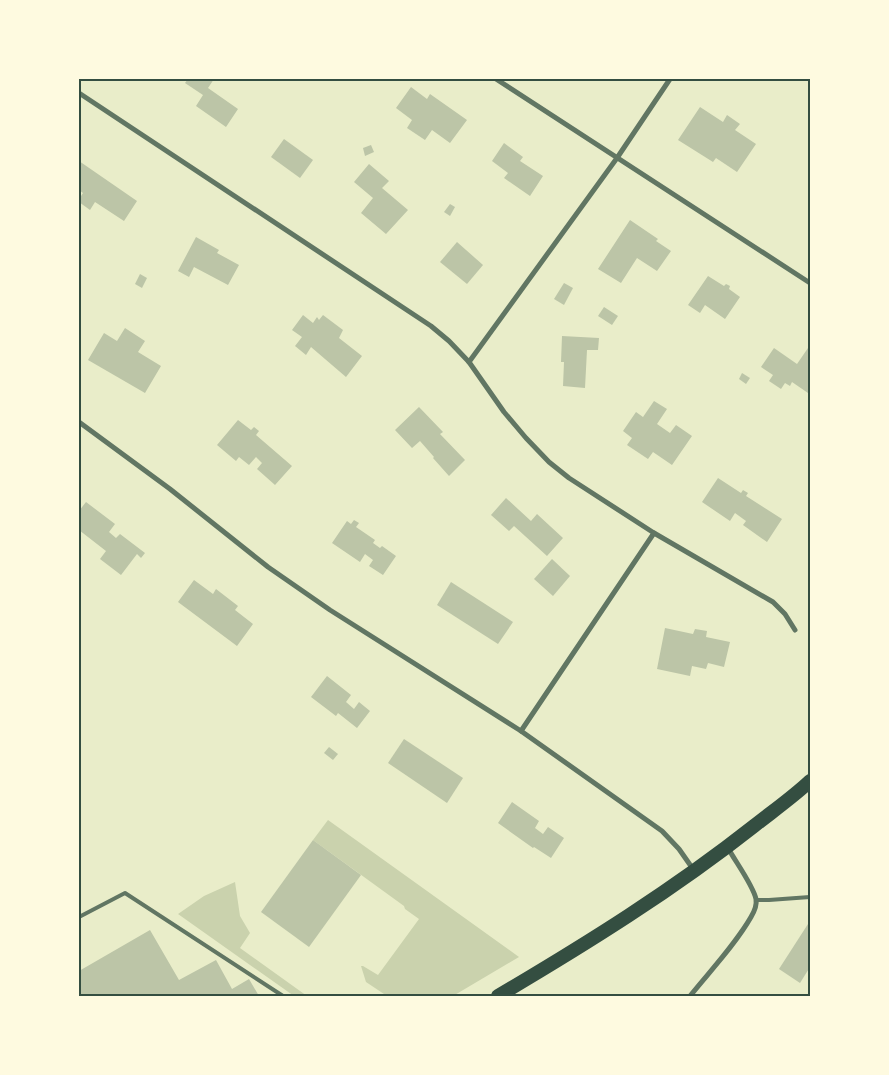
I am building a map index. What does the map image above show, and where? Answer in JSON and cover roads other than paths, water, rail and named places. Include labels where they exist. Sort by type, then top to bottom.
[{"type":"highway","points":[[498,996],[599,936],[727,848],[810,781]]},
{"type":"street","points":[[496,79],[810,283]]},
{"type":"street","points":[[469,362],[617,158],[670,79]]},
{"type":"street","points":[[79,93],[431,326],[449,340],[469,362],[504,412],[549,462],[568,478],[654,534],[773,602],[785,614],[795,630]]},
{"type":"street","points":[[79,422],[170,489],[268,567],[330,610],[521,731],[662,832],[679,849],[695,870]]},
{"type":"street","points":[[521,731],[654,534]]},
{"type":"street","points":[[690,996],[752,917],[755,909],[756,900],[752,890],[727,848]]},
{"type":"lane","points":[[79,917],[125,892],[282,996]]},
{"type":"lane","points":[[756,900],[810,897]]}]
